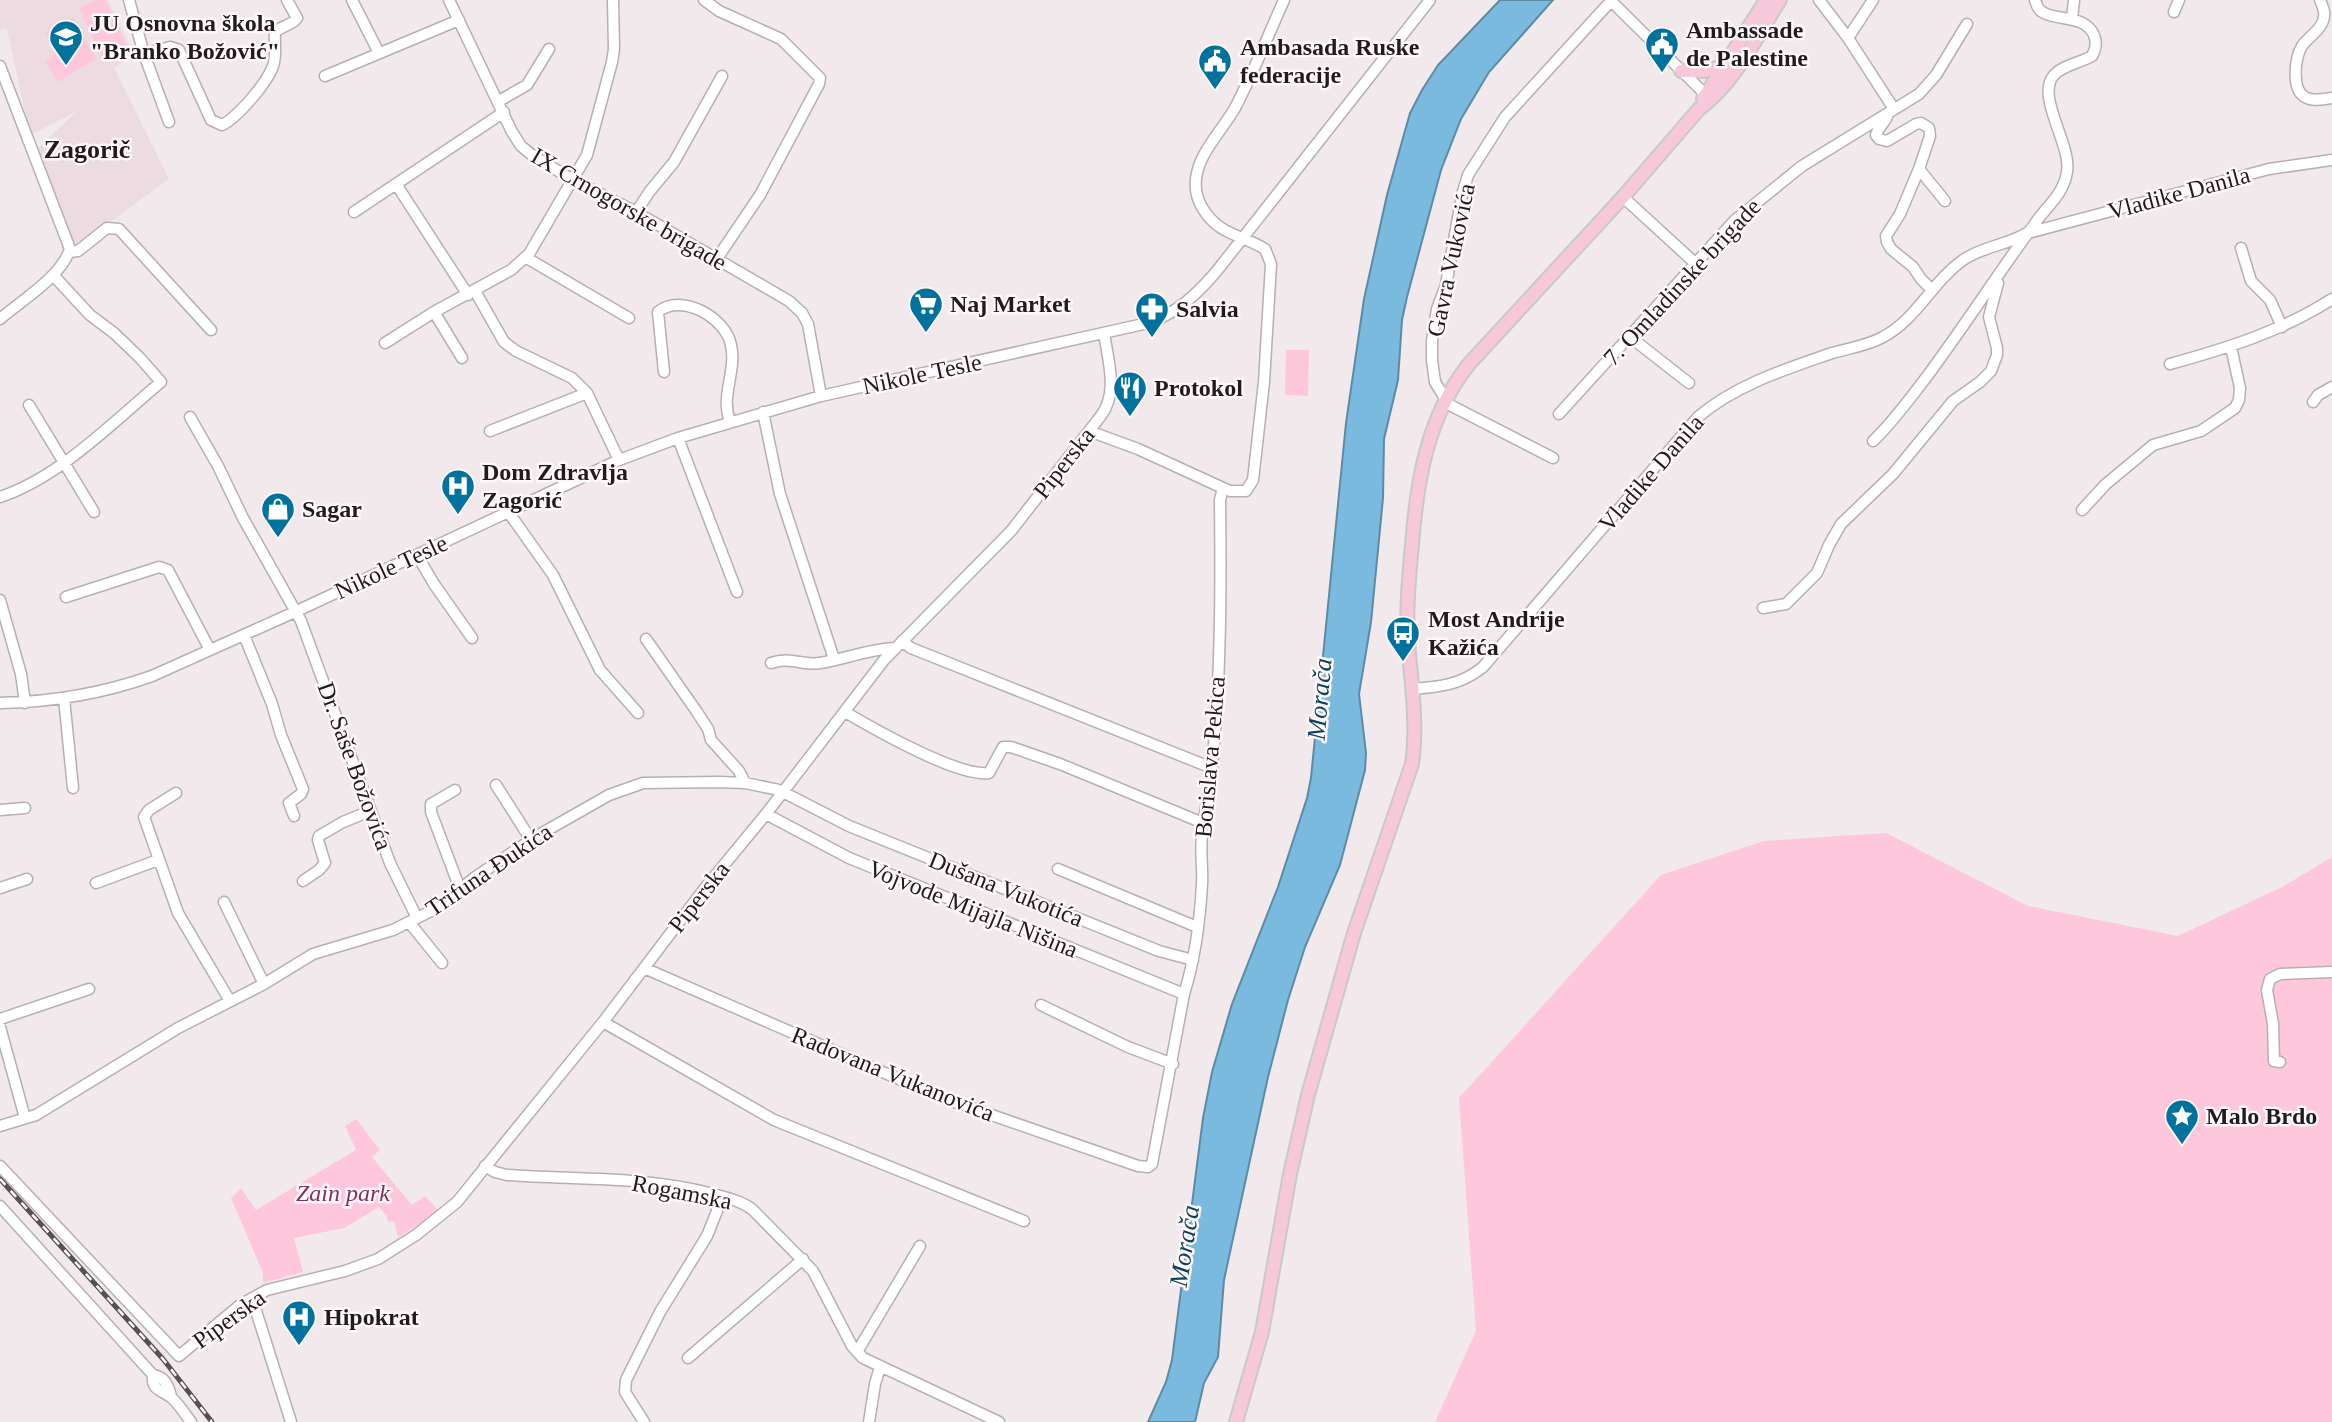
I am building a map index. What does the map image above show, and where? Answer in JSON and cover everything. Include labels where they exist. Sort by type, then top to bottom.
[{"type":"main road","points":[[1708,97],[1766,0]]},
{"type":"main road","points":[[1236,1422],[1263,1328],[1290,1174],[1308,1094],[1354,933],[1410,772],[1414,745],[1408,604],[1415,504],[1427,446],[1445,401],[1469,364],[1623,197],[1739,63],[1780,0]]},
{"type":"main road","points":[[1681,71],[1708,71],[1725,66]]},
{"type":"street","points":[[130,0],[144,54],[169,122]]},
{"type":"street","points":[[144,54],[170,47],[179,50],[211,120],[219,125],[230,120],[267,79],[275,62],[275,33],[297,18],[287,0]]},
{"type":"street","points":[[352,0],[379,53]]},
{"type":"street","name":"IX Crnogorske brigade","points":[[449,0],[521,146],[573,180],[636,212],[780,295],[802,313],[808,328],[821,397]]},
{"type":"street","points":[[384,343],[511,270],[525,257],[573,180],[593,140],[614,48],[613,0]]},
{"type":"street","points":[[704,0],[719,11],[781,39],[820,78],[820,84],[799,126],[760,195],[716,260]]},
{"type":"street","points":[[1089,431],[1138,449],[1230,491],[1246,492],[1252,485],[1264,382],[1271,260],[1265,249],[1242,240],[1215,224],[1197,197],[1196,175],[1201,162],[1235,107],[1284,0]]},
{"type":"street","name":"Nikole Tesle","points":[[0,703],[64,698],[130,684],[297,611],[619,460],[678,438],[821,397],[1148,323],[1175,311],[1201,289],[1242,240],[1430,0]]},
{"type":"street","points":[[1819,0],[1848,38],[1891,111],[1876,135],[1886,141],[1916,124],[1921,123],[1929,128],[1930,136],[1919,169],[1900,214],[1886,236],[1891,249],[1913,267],[1932,290]]},
{"type":"street","points":[[1848,38],[1872,0]]},
{"type":"street","points":[[2072,19],[2074,0]]},
{"type":"street","points":[[2174,12],[2179,0]]},
{"type":"street","points":[[2320,0],[2324,17],[2320,27],[2299,52],[2296,72],[2298,89],[2310,99],[2332,97]]},
{"type":"street","points":[[1610,1],[1708,97]]},
{"type":"street","name":"Gavra Vukovića","points":[[1445,401],[1435,382],[1432,341],[1468,175],[1505,117],[1610,1]]},
{"type":"street","points":[[1873,441],[1889,426],[1946,351],[2003,265],[2061,191],[2067,171],[2066,150],[2049,97],[2050,81],[2060,70],[2092,56],[2096,45],[2095,37],[2086,25],[2072,19],[2053,16],[2036,4]]},
{"type":"street","points":[[325,76],[459,20]]},
{"type":"street","name":"7. Omladinske brigade","points":[[1559,414],[1734,221],[1801,166],[1926,88],[1967,24]]},
{"type":"street","points":[[499,101],[527,85],[549,49]]},
{"type":"street","points":[[0,66],[67,237],[69,252],[53,275],[0,319]]},
{"type":"street","points":[[636,212],[649,191],[674,162],[722,76]]},
{"type":"street","points":[[354,212],[504,112]]},
{"type":"street","name":"Vladike Danila","points":[[1412,689],[1449,686],[1483,667],[1698,416],[1723,397],[1760,380],[1882,338],[1908,321],[1932,290],[1962,261],[1976,252],[2028,233],[2269,169],[2332,160]]},
{"type":"street","points":[[1919,169],[1945,201]]},
{"type":"street","points":[[396,184],[505,342],[516,351],[572,378],[587,393],[619,460]]},
{"type":"street","points":[[1623,197],[1695,263]]},
{"type":"street","points":[[69,252],[78,251],[107,228],[119,229],[211,330]]},
{"type":"street","points":[[2241,248],[2251,281],[2270,300],[2282,327]]},
{"type":"street","points":[[525,257],[629,318]]},
{"type":"street","points":[[1763,608],[1786,604],[1817,573],[1841,524],[1893,474],[1953,401],[1991,371],[1997,348],[1989,317],[2003,265]]},
{"type":"street","points":[[0,497],[20,489],[64,462],[161,382],[114,333],[90,315],[53,275]]},
{"type":"street","points":[[2170,364],[2231,347],[2282,327],[2332,299]]},
{"type":"street","points":[[664,372],[658,312],[664,307],[684,306],[711,315],[719,322],[732,345],[731,378],[726,405],[730,421]]},
{"type":"street","points":[[434,313],[462,358]]},
{"type":"street","name":"Piperska","points":[[0,1166],[177,1358],[240,1305],[267,1290],[359,1267],[394,1250],[416,1235],[457,1202],[603,1022],[705,888],[898,645],[1011,531],[1105,411],[1111,391],[1104,333]]},
{"type":"street","points":[[1629,335],[1689,383]]},
{"type":"street","points":[[2082,510],[2106,484],[2153,444],[2201,431],[2235,408],[2240,388],[2231,347]]},
{"type":"street","points":[[2313,402],[2318,395],[2332,387]]},
{"type":"street","points":[[490,431],[587,393]]},
{"type":"street","points":[[1445,401],[1553,458]]},
{"type":"street","points":[[29,405],[94,512]]},
{"type":"street","points":[[763,412],[780,494],[834,659]]},
{"type":"street","name":"Dr. Saše Božovića","points":[[190,417],[243,518],[297,611],[413,920],[442,963]]},
{"type":"street","points":[[678,438],[737,592]]},
{"type":"street","name":"Borislava Pekica","points":[[1148,1167],[1154,1159],[1184,995],[1193,960],[1203,881],[1201,841],[1212,768],[1221,601],[1220,500],[1223,488]]},
{"type":"street","points":[[509,513],[553,575],[600,670],[638,713]]},
{"type":"street","points":[[417,555],[472,638]]},
{"type":"street","points":[[66,597],[159,566],[164,567],[210,650]]},
{"type":"street","points":[[0,600],[21,674],[25,703]]},
{"type":"street","points":[[244,635],[303,789],[302,794],[289,803],[294,816]]},
{"type":"street","points":[[646,639],[708,729],[711,740],[739,771],[745,783]]},
{"type":"street","points":[[771,663],[787,659],[816,664],[880,648],[898,645],[911,648],[1212,768]]},
{"type":"street","points":[[64,698],[73,788]]},
{"type":"street","points":[[845,712],[938,760],[979,773],[989,773],[1003,747],[1011,747],[1060,764],[1203,823]]},
{"type":"street","name":"Trifuna Đukića","points":[[0,1126],[36,1115],[178,1028],[264,984],[313,954],[393,930],[439,907],[474,878],[531,840],[608,795],[643,783],[745,783],[783,792]]},
{"type":"street","points":[[495,785],[531,840]]},
{"type":"street","points":[[455,790],[431,804],[430,812],[460,890]]},
{"type":"street","name":"Dušana Vukotića","points":[[783,792],[849,826],[1160,951],[1193,960]]},
{"type":"street","points":[[176,793],[149,810],[144,817],[178,913],[230,1000]]},
{"type":"street","points":[[0,810],[24,808]]},
{"type":"street","points":[[303,881],[325,863],[319,836],[370,811]]},
{"type":"street","name":"Vojvode Mijajla Nišina","points":[[766,814],[860,863],[1184,995]]},
{"type":"street","points":[[96,883],[158,860]]},
{"type":"street","points":[[1058,869],[1197,927]]},
{"type":"street","points":[[0,888],[27,879]]},
{"type":"street","points":[[224,902],[264,984]]},
{"type":"street","name":"Radovana Vukanovića","points":[[643,968],[940,1097],[1138,1166],[1148,1167]]},
{"type":"street","points":[[2280,1062],[2274,1061],[2273,1024],[2267,990],[2270,979],[2280,974],[2332,971]]},
{"type":"street","points":[[0,1019],[89,989]]},
{"type":"street","points":[[1041,1005],[1128,1047],[1172,1064]]},
{"type":"street","points":[[603,1022],[774,1120],[1024,1222]]},
{"type":"street","points":[[0,1027],[25,1118]]},
{"type":"street","name":"Rogamska","points":[[485,1166],[499,1174],[507,1175],[652,1182],[691,1188],[748,1206],[813,1271],[857,1352],[880,1367],[999,1422]]},
{"type":"street","points":[[644,1422],[625,1392],[626,1380],[660,1312],[707,1236],[717,1211],[717,1195]]},
{"type":"street","points":[[0,1206],[153,1375],[152,1383],[157,1389],[171,1396],[191,1422]]},
{"type":"street","points":[[857,1352],[920,1246]]},
{"type":"street","points":[[688,1358],[803,1259]]},
{"type":"street","points":[[252,1298],[291,1422]]},
{"type":"street","points":[[869,1422],[880,1367]]},
{"type":"shaded area","points":[[0,0],[108,0],[134,55],[114,68],[169,179],[76,247],[37,149],[77,111],[30,135],[7,29],[0,30]]},
{"type":"green space","points":[[96,0],[105,0],[127,47],[103,59],[79,8]]},
{"type":"green space","points":[[73,17],[96,59],[58,82],[45,61],[57,53],[45,33]]},
{"type":"green space","points":[[1286,350],[1309,350],[1308,396],[1285,395]]},
{"type":"green space","points":[[1886,833],[2028,906],[2178,936],[2284,886],[2332,857],[2332,1422],[1435,1422],[1476,1331],[1459,1098],[1661,875],[1764,841]]},
{"type":"green space","name":"Zain park","points":[[356,1119],[380,1150],[372,1157],[412,1205],[425,1196],[440,1212],[398,1237],[394,1221],[388,1222],[379,1207],[344,1228],[294,1238],[303,1272],[263,1283],[263,1273],[231,1198],[241,1188],[256,1210],[356,1150],[345,1126]]},
{"type":"water","name":"Morača","points":[[1500,0],[1553,0],[1489,72],[1461,119],[1441,170],[1407,297],[1402,320],[1398,380],[1384,439],[1383,498],[1371,622],[1359,694],[1366,753],[1365,770],[1340,865],[1305,947],[1268,1077],[1224,1280],[1218,1357],[1204,1383],[1195,1422],[1148,1422],[1166,1382],[1172,1360],[1203,1118],[1212,1072],[1232,1004],[1278,887],[1311,778],[1346,423],[1364,299],[1387,195],[1410,113],[1422,90],[1438,65]]},
{"type":"railway","points":[[0,1179],[163,1359],[212,1422]]},
{"type":"place","name":"JU Osnovna škola \"Branko Božović\"","points":[[66,67]]},
{"type":"place","name":"Ambassade de Palestine","points":[[1662,74]]},
{"type":"place","name":"Ambasada Ruske federacije","points":[[1215,91]]},
{"type":"place","name":"Naj Market","points":[[926,334]]},
{"type":"place","name":"Salvia","points":[[1152,339]]},
{"type":"place","name":"Protokol","points":[[1130,418]]},
{"type":"place","name":"Dom Zdravlja Zagorić","points":[[458,516]]},
{"type":"place","name":"Sagar","points":[[278,539]]},
{"type":"place","name":"Most Andrije Kažića","points":[[1403,663]]},
{"type":"place","name":"Malo Brdo","points":[[2182,1146]]},
{"type":"place","name":"Hipokrat","points":[[299,1347]]},
{"type":"district","name":"Zagorič","points":[[87,149]]}]
